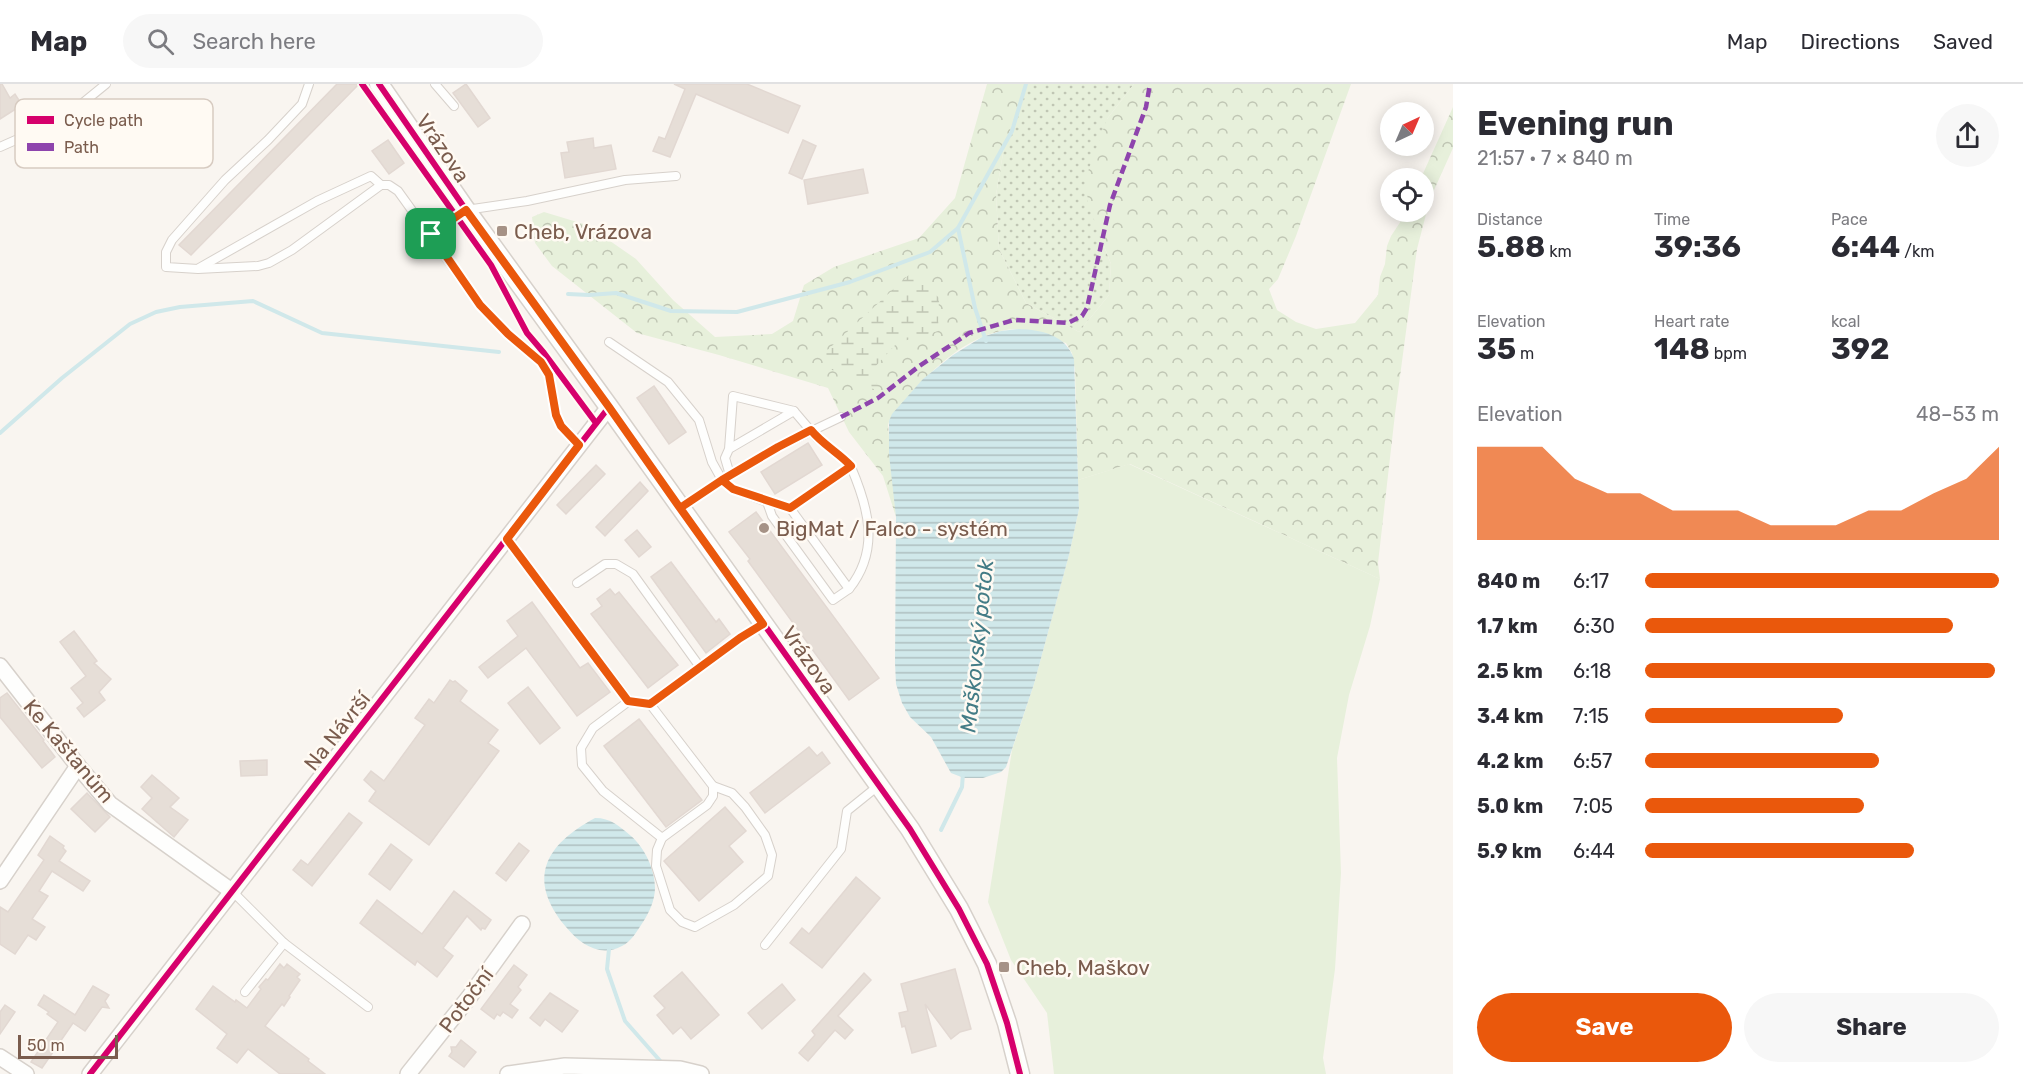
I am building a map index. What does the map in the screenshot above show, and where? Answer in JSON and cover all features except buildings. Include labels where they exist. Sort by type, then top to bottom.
[{"type":"street","name":"Vrázova","points":[[379,84],[466,210],[910,829],[952,899],[987,964],[1007,1023],[1020,1074]]},
{"type":"street","name":"Na Návrší","points":[[90,1074],[609,407]]},
{"type":"street","name":"Ke Kaštanům","points":[[0,666],[110,804],[232,892]]},
{"type":"street","points":[[0,881],[78,766]]},
{"type":"street","name":"Potoční","points":[[408,1074],[463,1005],[522,924]]},
{"type":"street","points":[[0,1057],[26,1074]]},
{"type":"street","points":[[508,1074],[565,1066],[680,1069],[701,1074]]},
{"type":"lane","points":[[87,99],[105,84]]},
{"type":"lane","points":[[309,84],[302,104],[225,180],[171,240],[166,252],[166,267],[198,269],[258,266],[270,263],[292,250],[381,185],[389,185],[398,191],[431,234],[480,305],[508,334],[541,362],[549,375],[556,415],[561,426],[579,445]]},
{"type":"lane","points":[[435,84],[454,106]]},
{"type":"lane","points":[[0,147],[15,140]]},
{"type":"lane","points":[[198,269],[317,201],[371,176],[381,185]]},
{"type":"lane","points":[[431,234],[466,210],[528,201],[625,180],[676,176]]},
{"type":"lane","points":[[609,342],[668,382],[699,420],[712,462],[722,480],[733,489],[766,502],[790,508],[849,589]]},
{"type":"lane","points":[[730,475],[725,458],[729,449],[733,396],[794,411],[817,438],[851,466],[862,493],[869,527],[869,550],[864,567],[849,589],[833,600],[772,516],[766,502]]},
{"type":"lane","points":[[729,449],[794,411]]},
{"type":"lane","points":[[680,508],[778,447],[841,417]]},
{"type":"lane","points":[[790,508],[851,466]]},
{"type":"lane","points":[[507,539],[628,701]]},
{"type":"lane","points":[[577,583],[605,564],[616,564],[633,574],[700,667]]},
{"type":"lane","points":[[662,838],[603,791],[582,765],[581,748],[593,728],[628,701],[650,704],[740,638],[763,624]]},
{"type":"lane","points":[[650,704],[713,786],[732,793],[745,807],[765,835],[772,855],[768,876],[734,905],[696,927],[682,922],[670,910],[656,866],[657,850],[662,838],[707,805],[713,796],[713,786]]},
{"type":"lane","points":[[765,945],[841,849],[847,811],[878,786]]},
{"type":"lane","points":[[232,892],[284,943],[368,1007]]},
{"type":"lane","points":[[246,992],[284,943]]},
{"type":"green space","points":[[987,84],[1027,84],[1004,147],[996,195],[999,249],[1026,303],[1079,332],[1109,295],[1111,264],[1088,204],[1086,177],[1107,119],[1134,84],[1351,84],[1296,236],[1278,279],[1269,289],[1277,310],[1296,322],[1316,329],[1355,323],[1378,295],[1387,246],[1400,222],[1424,222],[1417,249],[1395,414],[1378,563],[1380,579],[1130,464],[1078,480],[1075,370],[1072,353],[1066,343],[1022,329],[1000,331],[969,343],[928,375],[893,414],[888,425],[896,517],[883,476],[849,432],[828,388],[637,333],[552,266],[535,243],[532,217],[544,212],[587,225],[636,259],[673,300],[715,337],[772,334],[793,321],[804,285],[834,267],[919,238],[955,198]]},
{"type":"green space","points":[[1027,84],[1134,84],[1107,119],[1102,241],[1111,264],[1109,295],[1079,332],[1026,303],[999,249],[996,195],[1004,147]]},
{"type":"green space","points":[[1453,107],[1453,148],[1434,190],[1434,168],[1426,168],[1431,156],[1434,156],[1434,149]]},
{"type":"green space","points":[[913,271],[939,298],[938,331],[897,343],[873,369],[878,391],[830,369],[820,357]]},
{"type":"green space","points":[[1129,464],[1380,579],[1370,626],[1349,695],[1337,758],[1341,873],[1335,969],[1323,1058],[1326,1074],[1054,1074],[1047,1013],[1011,960],[988,902],[1012,750],[1034,684],[1069,555],[1079,509],[1078,480]]},
{"type":"water","points":[[1019,329],[1052,335],[1065,344],[1074,359],[1079,509],[1034,684],[1006,767],[1001,772],[983,778],[964,778],[951,773],[931,737],[910,717],[902,703],[896,684],[896,517],[889,454],[889,421],[892,414],[923,379],[953,355],[982,337],[1001,331]]},
{"type":"water","points":[[595,818],[606,819],[614,823],[636,841],[648,860],[655,881],[655,893],[651,906],[636,932],[625,944],[606,950],[598,950],[584,944],[566,927],[554,910],[544,879],[553,852],[578,828]]},
{"type":"waterway","name":"Maškovský potok","points":[[986,341],[975,308],[958,228],[1012,131],[1026,84]]},
{"type":"waterway","points":[[568,294],[616,293],[671,311],[737,312],[850,282],[930,252],[958,228]]},
{"type":"waterway","points":[[0,433],[62,378],[130,324],[156,312],[180,307],[253,301],[322,333],[499,352]]},
{"type":"waterway","name":"Maškovský potok","points":[[941,830],[962,787],[963,773]]},
{"type":"waterway","points":[[609,949],[607,969],[625,1021],[662,1063]]},
{"type":"marked path","points":[[841,417],[878,398],[918,367],[969,333],[1014,320],[1068,323],[1082,316],[1087,308],[1110,205],[1146,107],[1150,84]]},
{"type":"cycle path","points":[[362,84],[491,265],[527,333],[596,423]]},
{"type":"cycle path","points":[[379,84],[466,210],[910,829],[959,909],[987,964],[1007,1023],[1020,1074]]},
{"type":"cycle path","points":[[90,1074],[609,407]]},
{"type":"place","name":"Cheb, Vrázova","points":[[502,231]]},
{"type":"place","name":"BigMat / Falco - systém","points":[[764,528]]},
{"type":"place","name":"Cheb, Maškov","points":[[1004,967]]},
{"type":"route","points":[[431,234],[466,210],[680,508],[715,485],[722,480],[811,430],[817,438],[851,466],[790,508],[766,502],[733,489],[722,480],[680,508],[763,624],[740,638],[650,704],[628,701],[507,539],[579,445],[561,426],[556,415],[549,375],[541,362],[508,334],[480,305],[431,234]]}]
